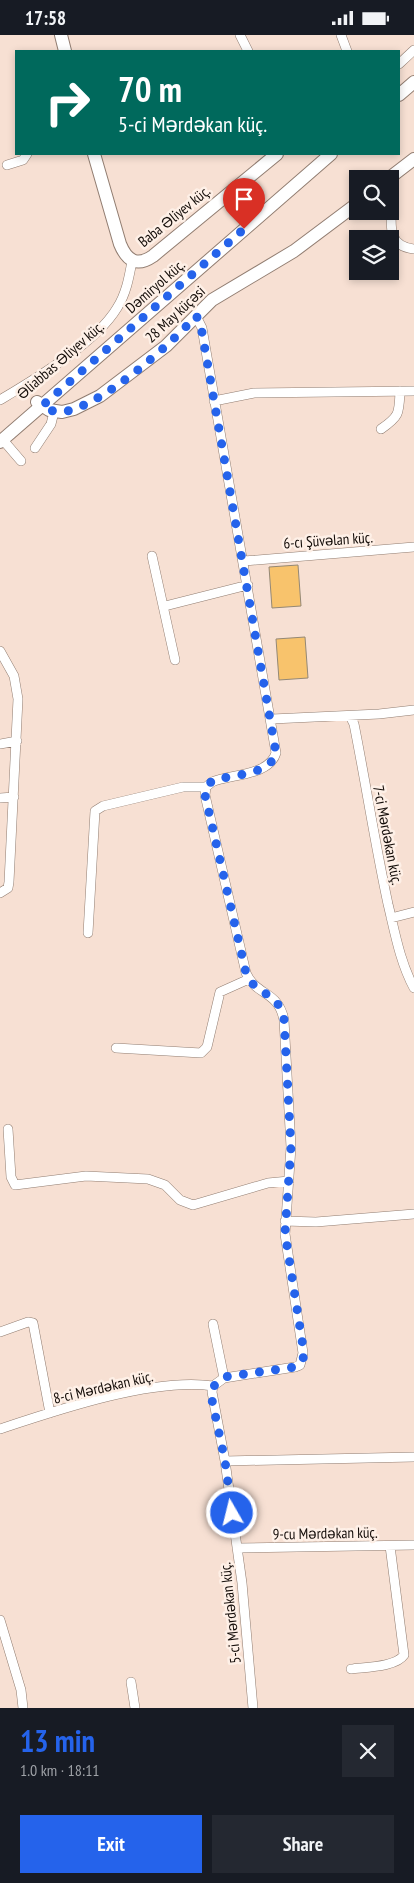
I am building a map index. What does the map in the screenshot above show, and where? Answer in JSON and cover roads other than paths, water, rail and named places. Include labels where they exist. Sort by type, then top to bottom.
[{"type":"main road","points":[[61,35],[66,50]]},
{"type":"main road","points":[[400,87],[414,75]]},
{"type":"main road","points":[[400,94],[414,82]]},
{"type":"main road","name":"Baba Əliyev küç.","points":[[94,155],[120,244],[127,258],[140,262],[153,256],[276,155]]},
{"type":"main road","name":"Əliabbas Əliyev küç.","points":[[1,439],[321,155]]},
{"type":"main road","name":"Dəmiryol küç.","points":[[39,404],[330,155]]},
{"type":"main road","points":[[399,171],[414,159]]},
{"type":"main road","name":"28 May küçəsi","points":[[54,412],[74,409],[100,396],[166,347],[223,292],[294,251],[349,210]]},
{"type":"main road","points":[[39,404],[54,412]]},
{"type":"street","points":[[240,35],[248,50]]},
{"type":"street","points":[[341,35],[347,50]]},
{"type":"street","points":[[400,63],[414,50]]},
{"type":"street","points":[[7,165],[23,160],[26,155]]},
{"type":"street","points":[[392,220],[393,236],[403,247],[414,249]]},
{"type":"street","name":"Dəmiryol küç.","points":[[0,400],[63,360],[102,325],[122,300],[128,283],[132,261]]},
{"type":"street","points":[[88,933],[95,811],[103,806],[183,787],[206,787],[218,779],[271,764],[276,753],[272,719],[202,328],[196,316]]},
{"type":"street","points":[[381,429],[399,414],[400,391]]},
{"type":"street","points":[[214,401],[254,393],[414,391]]},
{"type":"street","points":[[35,448],[51,424],[54,412]]},
{"type":"street","points":[[1,439],[21,461]]},
{"type":"street","name":"6-cı Şüvəlan küç.","points":[[244,561],[414,547]]},
{"type":"street","points":[[152,556],[175,660]]},
{"type":"street","points":[[164,606],[248,585]]},
{"type":"street","points":[[0,651],[4,667],[14,676],[18,699],[10,882],[8,888],[0,893]]},
{"type":"street","points":[[272,719],[414,710]]},
{"type":"street","name":"7-ci Mərdəkan küç.","points":[[350,715],[354,724],[366,798],[392,918],[404,966],[414,988]]},
{"type":"street","points":[[0,744],[17,741]]},
{"type":"street","points":[[206,787],[206,798],[249,979],[257,988],[276,1000],[282,1014],[290,1126],[285,1221],[286,1246],[303,1344],[303,1359],[295,1367],[224,1377],[214,1386]]},
{"type":"street","points":[[0,798],[14,797]]},
{"type":"street","points":[[392,918],[414,912]]},
{"type":"street","points":[[116,1048],[201,1053],[207,1047],[220,992],[249,979]]},
{"type":"street","points":[[8,1129],[11,1177],[15,1185],[86,1175],[148,1179],[165,1185],[180,1200],[193,1205],[268,1183],[288,1181]]},
{"type":"street","points":[[285,1221],[316,1223],[414,1214]]},
{"type":"street","points":[[0,1332],[28,1322],[33,1323],[50,1413]]},
{"type":"street","points":[[213,1324],[224,1377]]},
{"type":"street","name":"8-ci Mərdəkan küç.","points":[[0,1429],[107,1398],[186,1384],[214,1386]]},
{"type":"street","name":"5-ci Mərdəkan küç.","points":[[214,1386],[212,1400],[225,1461],[237,1548],[247,1628],[253,1708]]},
{"type":"street","points":[[225,1461],[414,1457]]},
{"type":"street","name":"9-cu Mərdəkan küç.","points":[[237,1548],[414,1545]]},
{"type":"street","points":[[351,1669],[394,1662],[401,1659],[404,1655],[390,1546]]},
{"type":"street","points":[[0,1620],[2,1635],[21,1690],[23,1708]]},
{"type":"street","points":[[131,1682],[135,1708]]}]
